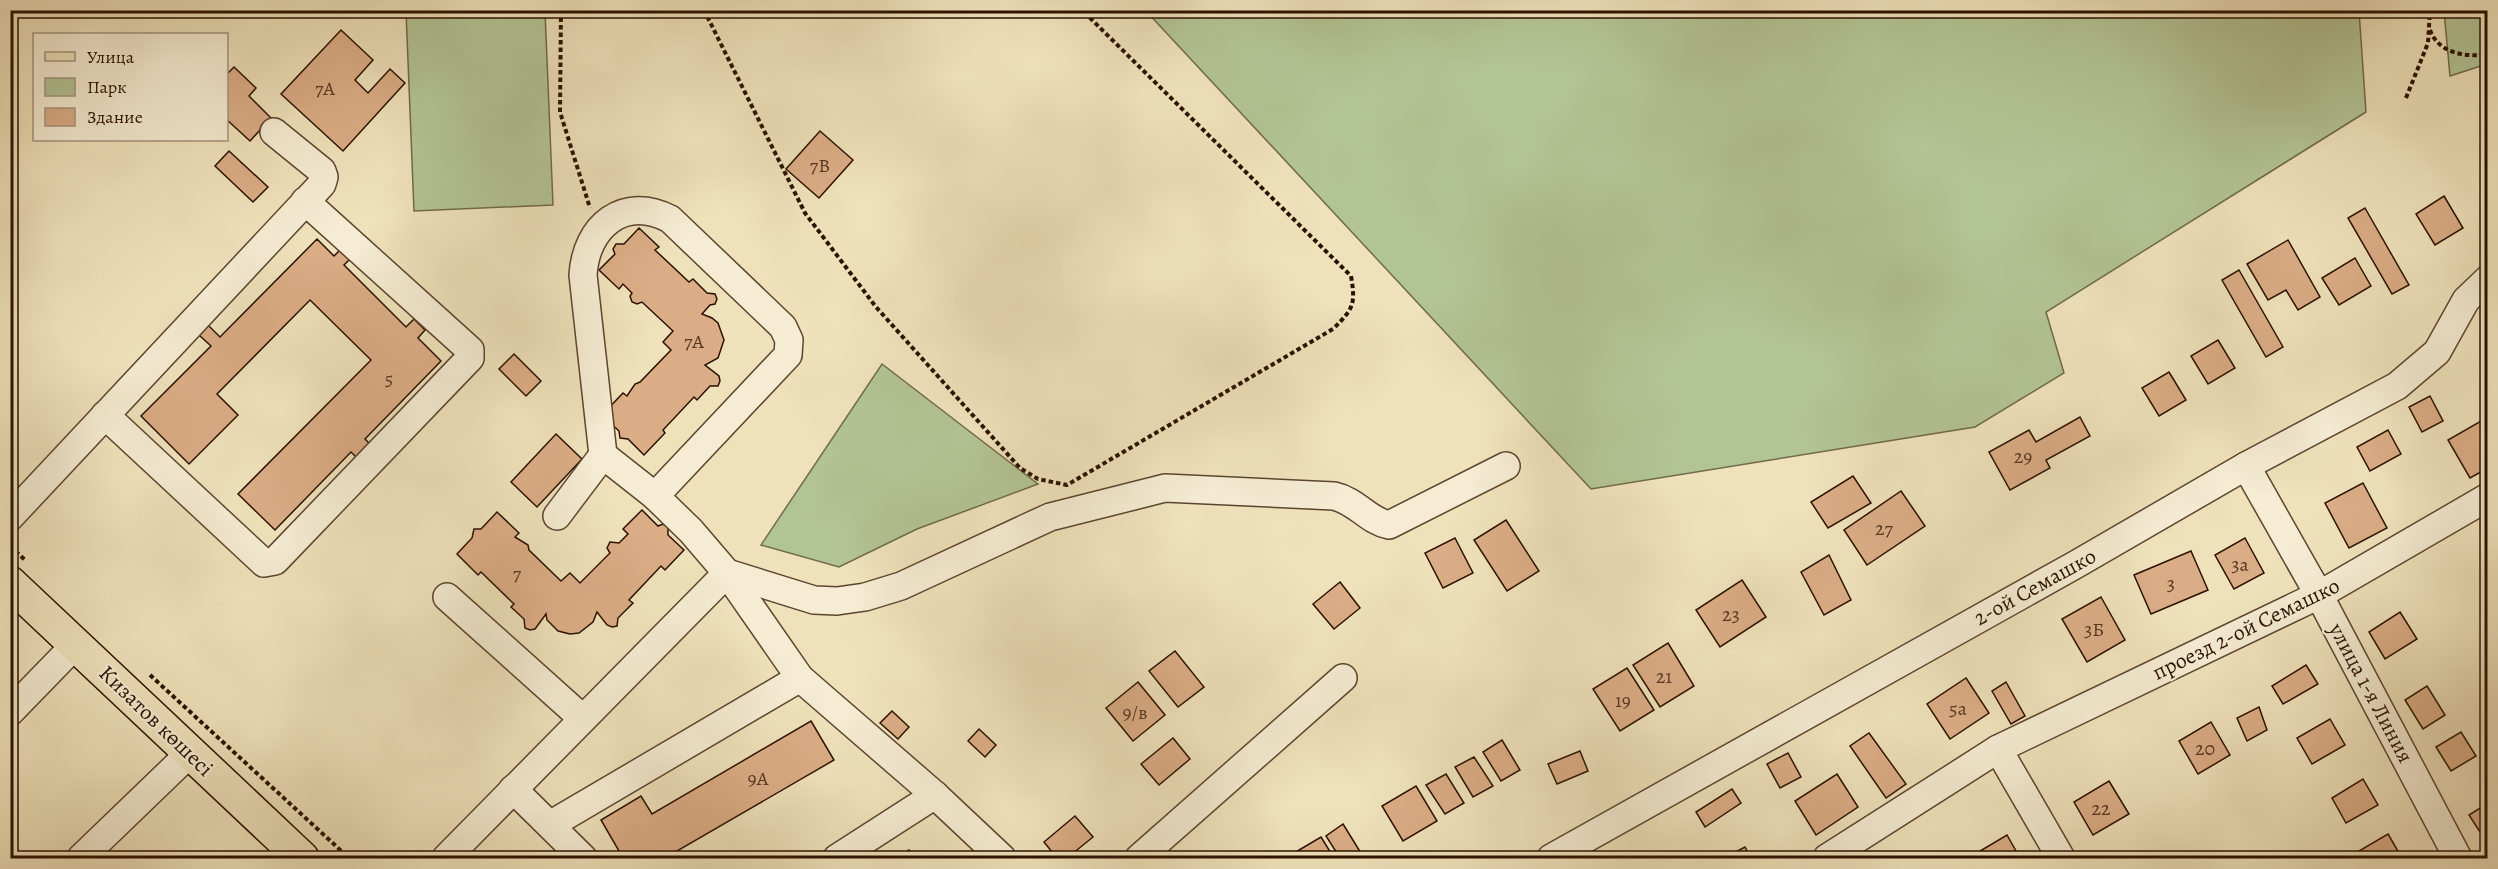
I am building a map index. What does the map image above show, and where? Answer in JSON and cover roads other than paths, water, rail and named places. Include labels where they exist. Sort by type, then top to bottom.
[{"type":"main road","name":"Кизатов көшесі","points":[[19,573],[76,644],[302,858]]},
{"type":"street","points":[[10,517],[322,184],[324,177],[322,171],[274,132]]},
{"type":"street","points":[[105,415],[264,563],[269,563],[275,561],[470,358],[470,350],[305,201]]},
{"type":"street","points":[[557,516],[603,455],[583,275],[587,246],[606,223],[630,211],[651,211],[670,219],[783,327],[789,340],[788,355],[655,496]]},
{"type":"street","name":"2-ой Семашко","points":[[1551,858],[2075,565],[2246,466],[2397,386],[2437,352],[2466,300],[2487,279]]},
{"type":"street","points":[[603,455],[655,496],[691,531],[727,573],[800,678],[935,795],[1002,858]]},
{"type":"street","points":[[727,573],[814,600],[837,601],[865,597],[901,586],[1050,517],[1165,488],[1334,496],[1355,503],[1376,520],[1389,525],[1506,466]]},
{"type":"street","name":"улица 1-я Линия","points":[[2246,466],[2319,595],[2458,858]]},
{"type":"street","name":"проезд 2-ой Семашко","points":[[1827,858],[1998,750],[2319,595],[2487,497]]},
{"type":"street","points":[[446,858],[727,573]]},
{"type":"street","points":[[447,597],[582,718]]},
{"type":"street","points":[[10,712],[76,644]]},
{"type":"street","points":[[550,825],[800,678]]},
{"type":"street","points":[[1139,858],[1343,678]]},
{"type":"street","points":[[1998,750],[2061,858]]},
{"type":"street","points":[[81,858],[190,753]]},
{"type":"street","points":[[513,789],[583,858]]},
{"type":"street","points":[[837,858],[935,795]]}]
